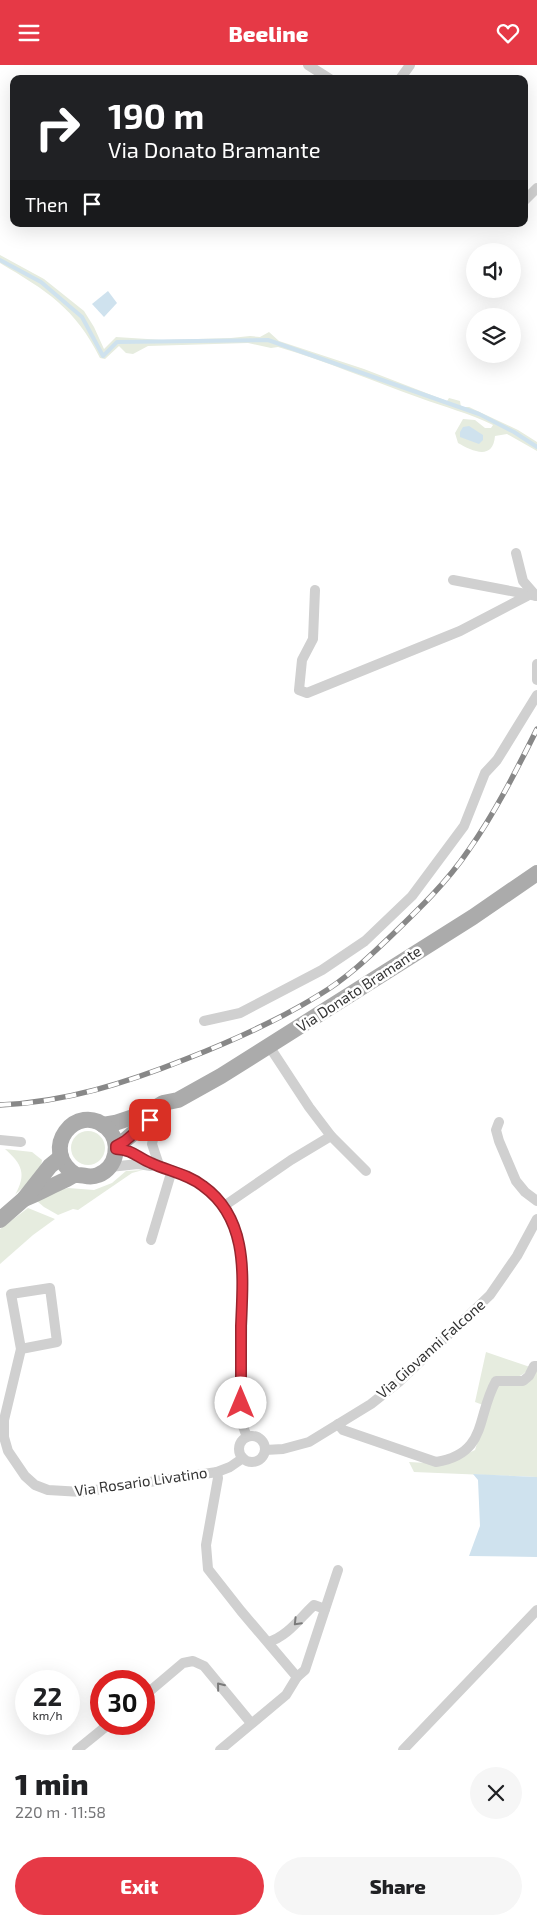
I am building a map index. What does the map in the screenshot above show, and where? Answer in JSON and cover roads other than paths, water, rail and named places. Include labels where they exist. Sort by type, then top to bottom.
[{"type":"main road","name":"Via Donato Bramante","points":[[61,1157],[59,1146],[61,1139],[70,1126],[86,1120],[95,1121],[103,1125],[115,1123],[148,1111],[163,1103],[178,1100],[269,1046],[473,917],[537,873]]},
{"type":"main road","name":"Via Donato Bramante","points":[[116,1148],[150,1120],[167,1112],[178,1100]]},
{"type":"main road","points":[[0,1220],[24,1199],[50,1166],[61,1157],[69,1170],[76,1175],[91,1177],[110,1167],[115,1159],[116,1148],[110,1130],[103,1125]]},
{"type":"main road","points":[[24,1199],[76,1175]]},
{"type":"street","points":[[308,65],[324,75]]},
{"type":"street","points":[[528,197],[537,188]]},
{"type":"street","points":[[516,553],[523,581],[534,596]]},
{"type":"street","points":[[453,580],[534,596]]},
{"type":"street","points":[[315,590],[313,639],[302,660],[298,690],[307,693],[460,631],[534,596]]},
{"type":"street","points":[[537,663],[537,680]]},
{"type":"street","points":[[204,1021],[240,1013],[322,970],[365,941],[412,895],[464,827],[485,773],[497,760],[537,695]]},
{"type":"street","points":[[269,1046],[331,1136],[366,1171]]},
{"type":"street","points":[[158,1117],[152,1144],[159,1165]]},
{"type":"street","points":[[499,1122],[496,1130],[499,1141],[516,1181],[525,1192],[537,1201]]},
{"type":"street","points":[[224,1206],[291,1160],[331,1136]]},
{"type":"street","points":[[0,1140],[21,1142]]},
{"type":"street","points":[[116,1148],[128,1150],[151,1163],[172,1170],[203,1185],[224,1206],[234,1225],[242,1255],[243,1270],[240,1366],[241,1421],[247,1437]]},
{"type":"street","points":[[110,1167],[138,1164],[149,1167],[159,1165]]},
{"type":"street","points":[[151,1240],[172,1170]]},
{"type":"street","name":"Via Giovanni Falcone","points":[[265,1450],[283,1449],[309,1442],[371,1404],[400,1381],[490,1295],[517,1256],[537,1219]]},
{"type":"street","name":"Via Rosario Livatino","points":[[21,1349],[57,1342],[50,1288],[11,1294],[21,1349],[2,1420],[4,1437],[8,1451],[16,1465],[24,1476],[35,1485],[48,1490],[82,1492],[216,1472],[230,1467],[243,1458]]},
{"type":"street","points":[[338,1424],[343,1430],[436,1462],[449,1460],[470,1446],[476,1437],[496,1381],[523,1381],[529,1376],[534,1366],[537,1367]]},
{"type":"street","points":[[247,1437],[256,1437],[263,1442],[265,1450],[262,1457],[257,1461],[249,1461],[243,1458],[240,1451],[240,1447],[247,1437]]},
{"type":"street","points":[[216,1472],[218,1478],[206,1545],[208,1569],[297,1677]]},
{"type":"street","points":[[220,1750],[286,1695],[297,1677],[305,1670],[338,1570]]},
{"type":"street","points":[[268,1642],[284,1635],[314,1605],[325,1609]]},
{"type":"street","points":[[403,1750],[537,1610]]},
{"type":"street","points":[[155,1687],[183,1663],[193,1661],[204,1666],[251,1723]]},
{"type":"street","points":[[77,1750],[95,1735]]},
{"type":"water","points":[[108,291],[117,303],[104,317],[92,304]]},
{"type":"water","points":[[469,426],[483,435],[483,440],[479,444],[460,437],[463,427]]},
{"type":"water","points":[[473,1474],[537,1477],[537,1557],[469,1556],[480,1526],[478,1480]]},
{"type":"waterway","points":[[0,260],[41,282],[82,317],[103,356],[117,342],[268,340],[479,414],[514,432],[537,447]]},
{"type":"railway","points":[[0,1105],[48,1100],[95,1090],[141,1076],[254,1030],[339,982],[383,943],[451,874],[478,837],[496,807],[537,729]]}]
